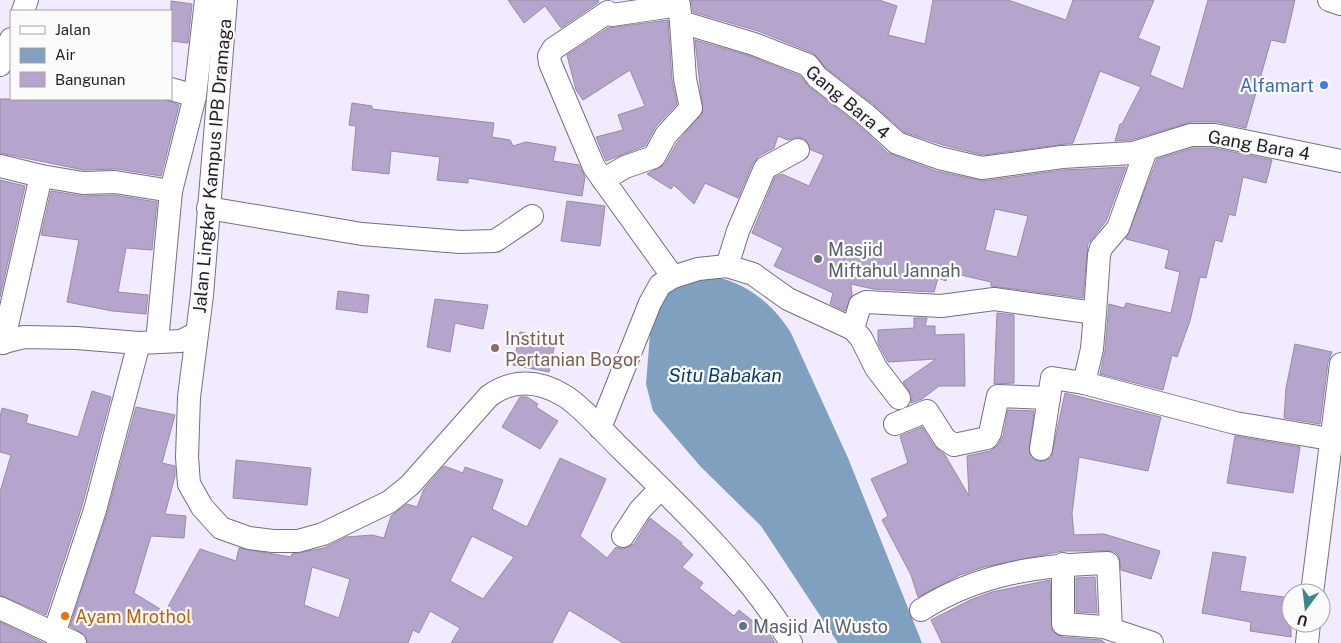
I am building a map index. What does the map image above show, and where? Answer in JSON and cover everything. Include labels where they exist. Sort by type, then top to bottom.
[{"type":"street","points":[[54,634],[148,342],[171,191],[195,96],[206,0]]},
{"type":"street","name":"Jalan Lingkar Kampus IPB Dramaga","points":[[226,0],[186,457],[189,484],[202,507],[221,528],[249,538],[273,541],[310,538],[358,519],[389,502],[430,464],[489,396],[499,388],[515,383],[529,383],[564,395],[709,536],[780,624],[791,643]]},
{"type":"street","points":[[1329,0],[1341,4]]},
{"type":"street","points":[[603,180],[625,167],[654,157],[666,135],[690,108],[685,79],[680,9]]},
{"type":"street","name":"Gang Bara 4","points":[[673,277],[603,180],[590,158],[550,64],[549,56],[553,50],[608,12],[612,15],[680,9],[754,44],[808,65],[817,77],[865,114],[890,138],[939,158],[982,168],[1062,157],[1134,153],[1191,135],[1215,134],[1341,161]]},
{"type":"street","points":[[172,89],[195,96]]},
{"type":"street","points":[[727,266],[738,231],[765,168],[798,150]]},
{"type":"street","points":[[1084,383],[1092,349],[1099,255],[1101,248],[1118,228],[1146,150]]},
{"type":"street","points":[[0,166],[41,176],[83,183],[115,182],[171,191]]},
{"type":"street","points":[[41,176],[2,343],[24,337],[148,342],[180,341],[197,333]]},
{"type":"street","points":[[208,208],[362,234],[460,242],[494,242],[504,238],[532,216]]},
{"type":"street","points":[[600,428],[650,303],[660,285],[673,277],[698,269],[727,266],[753,274],[788,299],[853,329],[861,338],[876,368],[898,398]]},
{"type":"street","points":[[853,329],[860,305],[866,302],[941,306],[994,299],[1095,313]]},
{"type":"street","points":[[1313,583],[1341,364]]},
{"type":"street","points":[[1041,449],[1052,378],[1084,383],[1235,423],[1330,439]]},
{"type":"street","points":[[895,424],[927,412],[945,439],[954,445],[987,438],[990,433],[998,396],[1049,398]]},
{"type":"street","points":[[623,536],[640,510],[660,489]]},
{"type":"street","points":[[921,610],[968,584],[1000,575],[1063,564],[1108,563],[1111,629]]},
{"type":"street","points":[[1063,564],[1063,624],[1111,629],[1152,643]]},
{"type":"street","points":[[0,608],[75,643]]},
{"type":"water","name":"Situ Babakan","points":[[715,277],[738,284],[759,297],[776,313],[791,333],[848,458],[922,643],[838,643],[761,526],[700,466],[653,411],[646,384],[650,334],[648,324],[672,283]]},
{"type":"building","points":[[508,0],[598,0],[599,2],[561,28],[545,6],[524,23]]},
{"type":"building","points":[[691,0],[879,0],[897,6],[888,35],[925,44],[933,0],[1008,0],[1066,20],[1073,0],[1154,0],[1138,38],[1160,47],[1150,75],[1183,89],[1208,0],[1295,0],[1285,43],[1271,40],[1246,128],[1217,122],[1191,122],[1131,140],[1115,141],[1120,124],[1122,124],[1141,87],[1100,71],[1073,143],[983,155],[943,145],[904,132],[873,104],[826,68],[813,53],[758,31],[693,12]]},
{"type":"building","points":[[171,1],[192,4],[188,43],[172,41]]},
{"type":"building","points":[[668,20],[672,80],[677,104],[656,126],[645,146],[606,161],[596,137],[623,130],[618,115],[645,106],[630,70],[583,100],[576,90],[567,55],[608,28]]},
{"type":"building","points":[[695,40],[750,56],[800,76],[809,87],[857,124],[888,153],[936,171],[983,181],[1063,170],[1126,167],[1106,221],[1088,244],[1083,298],[991,286],[991,282],[948,272],[946,281],[938,278],[934,292],[873,289],[851,284],[852,295],[845,311],[830,304],[833,293],[774,266],[783,248],[752,233],[775,177],[782,174],[809,186],[824,155],[811,150],[805,139],[798,137],[788,140],[778,136],[774,148],[759,156],[753,163],[738,198],[705,183],[694,204],[674,185],[671,189],[647,174],[665,164],[677,143],[703,112]],"holes":[[[995,209],[1028,216],[1017,257],[985,250]]]},
{"type":"building","points":[[0,99],[166,100],[179,105],[161,176],[117,169],[84,170],[0,153]]},
{"type":"building","points":[[352,103],[372,106],[372,109],[494,123],[492,137],[510,140],[513,146],[526,142],[556,147],[553,161],[579,165],[585,177],[582,196],[468,178],[468,183],[437,180],[440,157],[391,151],[389,174],[352,170],[356,126],[349,125]]},
{"type":"building","points":[[1193,148],[1214,148],[1272,160],[1266,183],[1243,177],[1235,216],[1229,214],[1222,242],[1215,240],[1206,278],[1200,277],[1190,321],[1177,357],[1172,355],[1163,390],[1100,374],[1105,350],[1109,304],[1124,308],[1126,303],[1171,313],[1180,272],[1165,268],[1169,250],[1126,239],[1157,159]]},
{"type":"building","points":[[0,180],[25,186],[0,297]]},
{"type":"building","points":[[51,191],[83,196],[114,195],[157,202],[152,250],[126,248],[118,292],[148,295],[146,314],[112,311],[67,302],[79,240],[41,235]]},
{"type":"building","points":[[567,201],[605,206],[600,246],[561,241]]},
{"type":"building","points":[[338,291],[369,295],[367,313],[336,309]]},
{"type":"building","points":[[435,299],[488,305],[483,329],[455,323],[450,352],[427,347]]},
{"type":"building","points":[[997,313],[1014,315],[1014,383],[994,384]]},
{"type":"building","points":[[914,318],[927,318],[925,326],[935,326],[935,335],[964,334],[965,386],[939,386],[922,399],[911,403],[912,396],[903,382],[936,359],[888,362],[878,343],[878,330],[914,328]]},
{"type":"building","points":[[520,332],[556,339],[549,372],[513,365]]},
{"type":"building","points":[[1295,344],[1332,352],[1328,362],[1320,424],[1284,418],[1286,388]]},
{"type":"building","points":[[92,391],[111,397],[82,506],[46,615],[0,595],[0,492],[11,455],[0,452],[0,417],[2,408],[28,415],[26,423],[78,437]]},
{"type":"building","points":[[1065,393],[1161,417],[1148,471],[1079,457],[1072,514],[1074,535],[1104,534],[1160,551],[1151,579],[1121,570],[1119,556],[1114,551],[1063,551],[984,567],[960,575],[918,597],[911,575],[882,520],[888,516],[871,479],[908,463],[900,436],[922,427],[934,446],[945,455],[969,496],[967,456],[990,451],[998,445],[1003,436],[1008,410],[1034,411],[1029,453],[1039,462],[1051,458]]},
{"type":"building","points":[[520,397],[527,397],[538,404],[536,407],[558,421],[540,449],[502,427]]},
{"type":"building","points":[[136,407],[175,415],[162,463],[175,466],[175,476],[165,514],[186,516],[184,538],[151,536],[134,593],[165,612],[200,549],[236,561],[239,548],[291,557],[292,554],[324,548],[346,537],[372,535],[384,538],[391,516],[407,504],[417,507],[424,489],[444,466],[463,473],[465,467],[503,480],[492,509],[527,527],[560,458],[606,479],[580,536],[607,558],[616,547],[623,549],[634,544],[650,518],[682,543],[693,555],[682,567],[703,583],[699,588],[734,616],[739,610],[770,635],[775,643],[623,643],[569,610],[552,643],[451,643],[460,628],[430,611],[419,633],[413,630],[408,643],[88,643],[85,635],[70,626],[107,514]],"holes":[[[472,536],[514,557],[483,599],[450,581]],[[312,567],[350,579],[339,618],[304,605]]]},
{"type":"building","points":[[1235,436],[1300,447],[1293,493],[1227,483]]},
{"type":"building","points":[[236,460],[311,468],[307,505],[233,498]]},
{"type":"building","points":[[1213,552],[1246,557],[1240,591],[1281,597],[1281,633],[1291,633],[1291,637],[1250,631],[1251,622],[1202,613]]},
{"type":"building","points":[[1095,577],[1097,613],[1076,612],[1076,578]]},
{"type":"building","points":[[1050,580],[1052,631],[1062,637],[1101,640],[1105,643],[942,643],[931,620],[970,600],[992,592]]},
{"type":"building","points":[[0,622],[44,643],[0,643]]},
{"type":"place","name":"Alfamart","points":[[1324,85]]},
{"type":"place","name":"Masjid Miftahul Jannah","points":[[818,259]]},
{"type":"place","name":"Institut Pertanian Bogor","points":[[495,348]]},
{"type":"place","name":"Ayam Mrothol","points":[[65,616]]},
{"type":"place","name":"Masjid Al Wusto","points":[[743,626]]}]
